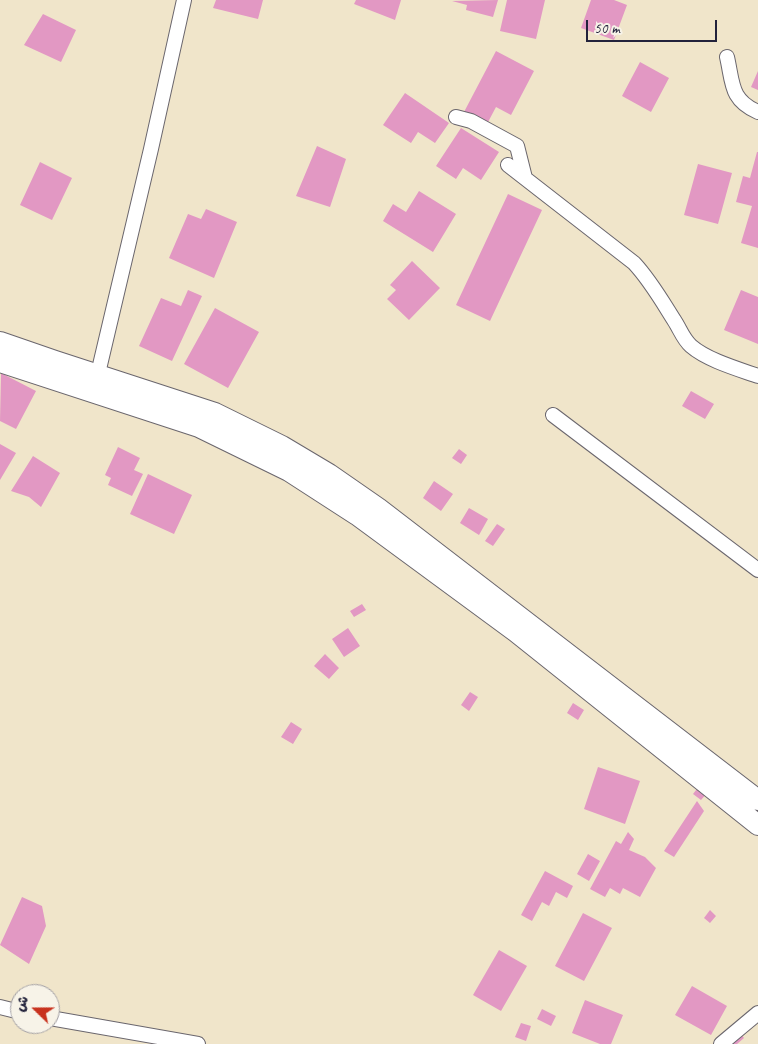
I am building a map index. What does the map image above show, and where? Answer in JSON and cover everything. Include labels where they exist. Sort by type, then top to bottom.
[{"type":"main road","points":[[0,342],[199,426],[264,458],[330,496],[516,632],[758,825]]},
{"type":"main road","points":[[0,362],[215,413],[282,446],[329,474],[378,508],[758,800]]},
{"type":"street","points":[[96,384],[184,0]]},
{"type":"street","points":[[727,57],[732,87],[737,98],[747,108],[758,112]]},
{"type":"street","points":[[456,117],[471,121],[517,146],[525,178]]},
{"type":"street","points":[[508,165],[634,263],[643,272],[684,338],[691,346],[720,362],[758,376]]},
{"type":"street","points":[[553,416],[758,570]]},
{"type":"street","points":[[720,1044],[758,1014]]},
{"type":"street","points":[[60,1020],[198,1044]]},
{"type":"building","points":[[216,0],[263,0],[258,19],[213,8]]},
{"type":"building","points":[[356,0],[401,0],[395,20],[354,4]]},
{"type":"building","points":[[498,0],[493,17],[466,10],[467,5],[452,1]]},
{"type":"building","points":[[507,0],[545,0],[536,39],[500,31]]},
{"type":"building","points":[[591,0],[614,0],[627,5],[614,40],[581,28]]},
{"type":"building","points":[[43,14],[76,30],[61,62],[24,45]]},
{"type":"building","points":[[496,51],[534,71],[511,115],[496,107],[487,124],[464,112]]},
{"type":"building","points":[[640,62],[669,78],[651,112],[622,96]]},
{"type":"building","points":[[758,71],[758,90],[751,87]]},
{"type":"building","points":[[405,93],[449,123],[435,143],[418,132],[411,143],[383,125]]},
{"type":"building","points":[[461,128],[499,152],[481,180],[463,168],[456,179],[436,166]]},
{"type":"building","points":[[317,146],[346,159],[330,207],[296,196]]},
{"type":"building","points":[[757,152],[758,248],[741,243],[752,206],[736,202],[743,176],[750,178]]},
{"type":"building","points":[[40,162],[72,178],[52,220],[20,205]]},
{"type":"building","points":[[698,164],[732,173],[718,224],[684,215]]},
{"type":"building","points":[[419,191],[456,214],[433,252],[383,221],[393,204],[406,212]]},
{"type":"building","points":[[508,194],[542,210],[490,321],[456,305]]},
{"type":"building","points":[[206,209],[237,222],[214,278],[169,258],[188,214],[201,219]]},
{"type":"building","points":[[412,261],[440,288],[409,320],[387,299],[396,290],[390,285]]},
{"type":"building","points":[[188,290],[202,296],[172,361],[139,346],[161,298],[181,306]]},
{"type":"building","points":[[741,290],[758,297],[758,344],[724,330]]},
{"type":"building","points":[[215,308],[259,332],[228,388],[184,364]]},
{"type":"building","points":[[1,373],[36,391],[16,429],[0,421]]},
{"type":"building","points":[[691,391],[714,404],[705,419],[682,406]]},
{"type":"building","points":[[0,444],[16,453],[0,480]]},
{"type":"building","points":[[118,447],[140,458],[134,470],[143,474],[132,496],[108,485],[111,478],[105,475]]},
{"type":"building","points":[[459,449],[467,455],[461,464],[452,458]]},
{"type":"building","points":[[33,456],[60,473],[41,507],[29,497],[11,491]]},
{"type":"building","points":[[148,474],[192,495],[174,534],[130,514]]},
{"type":"building","points":[[434,481],[453,494],[441,511],[423,498]]},
{"type":"building","points":[[469,508],[488,519],[479,535],[460,523]]},
{"type":"building","points":[[497,524],[505,529],[493,546],[485,541]]},
{"type":"building","points":[[362,604],[366,610],[354,617],[350,611]]},
{"type":"building","points":[[348,628],[360,646],[344,657],[332,639]]},
{"type":"building","points":[[325,654],[339,668],[329,679],[314,666]]},
{"type":"building","points":[[470,692],[478,697],[469,711],[461,705]]},
{"type":"building","points":[[573,703],[584,710],[578,720],[567,713]]},
{"type":"building","points":[[291,722],[302,729],[293,744],[281,737]]},
{"type":"building","points":[[598,767],[640,781],[625,824],[584,809]]},
{"type":"building","points":[[700,785],[708,792],[701,800],[693,794]]},
{"type":"building","points":[[697,801],[704,811],[674,857],[664,851]]},
{"type":"building","points":[[628,832],[634,839],[629,850],[645,857],[656,868],[640,897],[623,888],[620,894],[610,888],[605,897],[590,889],[616,841],[621,844]]},
{"type":"building","points":[[588,854],[600,861],[589,881],[577,874]]},
{"type":"building","points":[[545,871],[573,886],[567,898],[556,892],[549,906],[542,902],[532,921],[521,915]]},
{"type":"building","points":[[22,897],[42,906],[46,926],[29,964],[0,945]]},
{"type":"building","points":[[710,910],[716,916],[710,923],[704,918]]},
{"type":"building","points":[[583,913],[612,928],[584,981],[555,966]]},
{"type":"building","points":[[499,950],[527,966],[501,1011],[473,995]]},
{"type":"building","points":[[692,986],[727,1006],[711,1035],[675,1015]]},
{"type":"building","points":[[585,1000],[623,1015],[611,1044],[600,1044],[572,1033]]},
{"type":"building","points":[[542,1009],[556,1016],[551,1026],[537,1019]]},
{"type":"building","points":[[521,1023],[531,1026],[526,1041],[515,1037]]},
{"type":"building","points":[[740,1033],[744,1038],[737,1044],[728,1044]]}]
